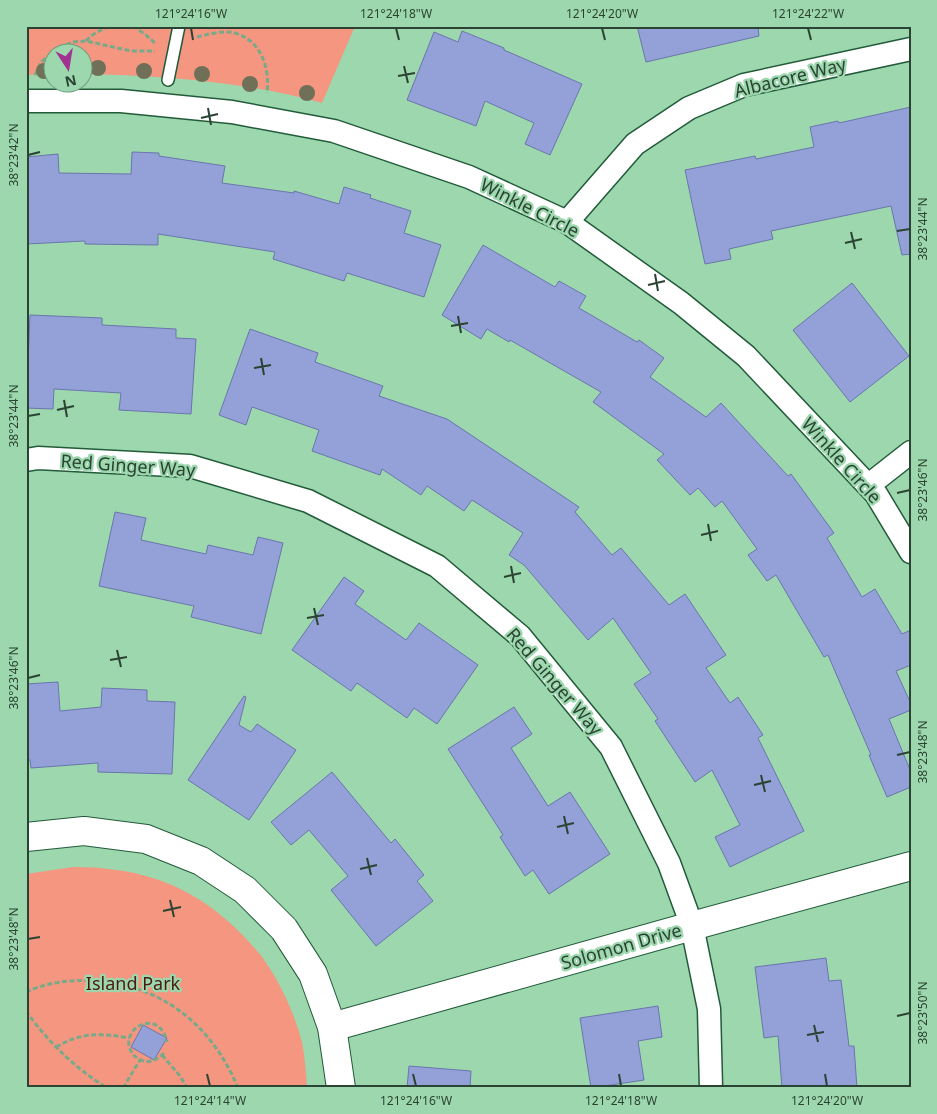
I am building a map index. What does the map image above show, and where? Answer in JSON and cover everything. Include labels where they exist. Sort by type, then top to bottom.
[{"type":"street","name":"Albacore Way","points":[[567,222],[635,144],[690,108],[744,84],[911,49]]},
{"type":"street","name":"Winkle Circle","points":[[26,101],[130,102],[232,112],[334,131],[469,177],[567,222],[682,302],[746,356],[876,494],[911,552]]},
{"type":"street","points":[[868,485],[911,452]]},
{"type":"street","name":"Red Ginger Way","points":[[26,460],[38,458],[190,466],[308,501],[437,566],[520,636],[611,747],[669,863],[692,926],[709,1009],[711,1088]]},
{"type":"street","points":[[26,837],[84,831],[146,839],[202,861],[246,890],[284,929],[313,974],[332,1027],[341,1088]]},
{"type":"street","name":"Solomon Drive","points":[[332,1027],[911,866]]},
{"type":"lane","points":[[168,80],[178,26]]},
{"type":"path","points":[[86,41],[91,35],[110,26]]},
{"type":"path","points":[[133,26],[146,34],[160,50]]},
{"type":"path","points":[[206,34],[218,32],[234,33],[254,45],[261,53],[266,67],[267,94]]},
{"type":"path","points":[[74,42],[86,41],[131,51]]},
{"type":"path","points":[[34,77],[42,61]]},
{"type":"path","points":[[26,992],[45,985],[86,980],[112,982],[137,988],[157,997],[176,1008],[195,1023],[208,1037],[220,1052],[238,1088]]},
{"type":"path","points":[[26,1011],[69,1060],[107,1088]]},
{"type":"path","points":[[167,1042],[165,1034],[161,1029],[149,1023],[137,1027],[132,1031],[129,1038],[130,1049],[133,1055],[140,1060],[149,1062],[163,1054],[187,1088]]},
{"type":"path","points":[[56,1046],[75,1038],[91,1035],[129,1038]]},
{"type":"path","points":[[124,1088],[140,1060]]},
{"type":"green space","points":[[26,26],[355,26],[322,103],[257,88],[158,77],[92,74],[92,42],[42,42],[42,74],[26,75]]},
{"type":"green space","name":"Island Park","points":[[73,867],[125,871],[156,879],[182,890],[207,904],[229,922],[259,953],[269,967],[291,1009],[302,1042],[307,1088],[26,1088],[26,874]]},
{"type":"building","points":[[637,26],[758,26],[759,36],[646,62]]},
{"type":"building","points":[[462,31],[582,84],[550,155],[525,144],[534,123],[485,101],[476,126],[407,100],[434,32],[458,42]]},
{"type":"building","points":[[911,107],[911,254],[902,255],[891,206],[771,231],[773,239],[729,249],[731,259],[705,264],[685,170],[755,156],[756,159],[814,147],[810,127],[838,121],[839,123]]},
{"type":"building","points":[[132,152],[159,153],[159,156],[225,166],[222,183],[294,193],[294,191],[339,204],[344,187],[371,195],[370,198],[411,211],[404,233],[441,245],[424,297],[347,273],[344,281],[273,259],[275,252],[158,234],[158,245],[85,244],[85,241],[26,244],[26,184],[28,184],[26,157],[58,154],[59,173],[131,174]]},
{"type":"building","points":[[483,245],[555,287],[559,281],[586,296],[579,308],[637,342],[639,340],[664,358],[650,377],[706,417],[721,403],[788,476],[791,474],[834,533],[827,538],[862,597],[875,589],[902,634],[911,630],[911,665],[896,671],[911,704],[911,710],[889,719],[911,772],[911,787],[887,797],[828,655],[824,657],[776,575],[767,581],[748,555],[757,549],[722,501],[715,507],[698,488],[690,495],[657,460],[664,454],[593,402],[601,392],[510,340],[509,342],[487,329],[481,339],[442,315]]},
{"type":"building","points":[[852,283],[909,356],[850,402],[793,330]]},
{"type":"building","points":[[30,315],[102,318],[102,325],[176,329],[176,338],[196,339],[191,414],[119,410],[121,393],[54,389],[53,409],[26,408]]},
{"type":"building","points":[[250,329],[318,353],[315,362],[383,386],[379,396],[447,419],[579,507],[575,512],[612,555],[621,548],[669,605],[685,594],[726,655],[706,668],[730,703],[738,697],[763,735],[758,738],[804,831],[730,867],[715,837],[740,825],[712,770],[695,782],[655,721],[658,719],[634,684],[651,673],[613,618],[588,640],[524,565],[509,555],[523,533],[472,500],[464,511],[427,486],[421,495],[382,469],[380,475],[312,451],[319,430],[252,407],[246,425],[219,415]]},
{"type":"building","points":[[115,512],[146,518],[141,540],[206,554],[208,545],[253,555],[258,537],[283,543],[261,634],[191,617],[194,606],[99,586]]},
{"type":"building","points":[[344,577],[364,591],[355,604],[406,640],[419,623],[478,665],[437,724],[414,708],[407,718],[357,683],[351,691],[292,650]]},
{"type":"building","points":[[58,682],[60,711],[101,707],[102,688],[147,690],[147,701],[175,702],[172,774],[98,772],[98,763],[31,768],[30,760],[26,760],[26,684]]},
{"type":"building","points":[[244,696],[246,697],[239,725],[251,732],[257,724],[296,750],[249,820],[188,780]]},
{"type":"building","points":[[514,707],[532,734],[511,748],[548,806],[570,792],[610,854],[549,894],[533,870],[525,876],[500,837],[503,835],[448,749]]},
{"type":"building","points":[[332,772],[391,843],[395,839],[424,875],[417,881],[433,901],[376,946],[331,890],[348,876],[309,830],[291,845],[271,822]]},
{"type":"building","points":[[826,958],[829,981],[841,980],[849,1046],[854,1046],[857,1088],[782,1088],[778,1036],[764,1038],[755,967]]},
{"type":"building","points":[[658,1006],[662,1037],[638,1041],[644,1080],[591,1088],[580,1018]]},
{"type":"building","points":[[143,1025],[167,1038],[154,1060],[131,1047]]},
{"type":"building","points":[[409,1066],[471,1071],[470,1088],[407,1088]]}]
